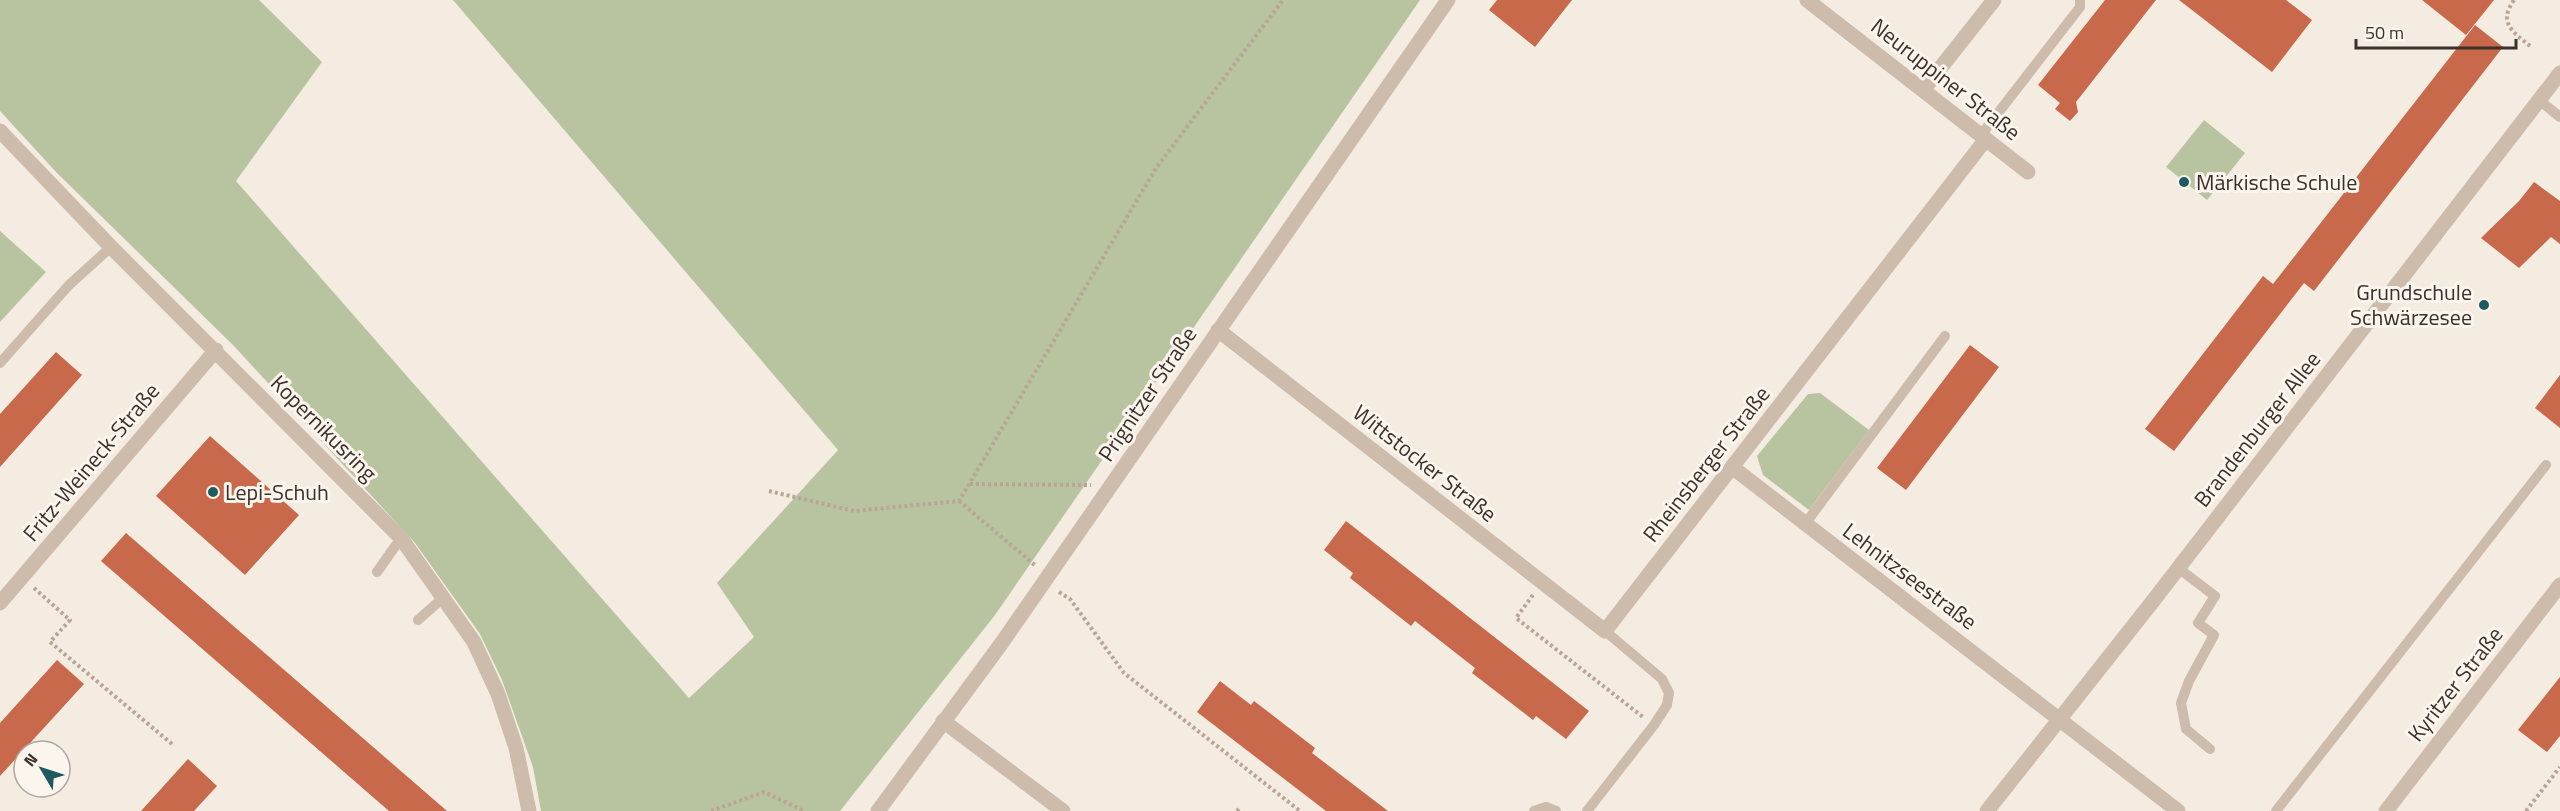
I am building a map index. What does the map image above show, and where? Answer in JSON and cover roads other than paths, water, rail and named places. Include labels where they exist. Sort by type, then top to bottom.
[{"type":"street","name":"Prignitzer Straße","points":[[878,811],[1046,579],[1448,0]]},
{"type":"street","name":"Neuruppiner Straße","points":[[1807,0],[2028,171]]},
{"type":"street","points":[[1923,90],[1994,0]]},
{"type":"street","name":"Brandenburger Allee","points":[[1987,811],[2061,719],[2560,72]]},
{"type":"street","name":"Kopernikusring","points":[[0,131],[111,247],[401,538],[474,642],[498,694],[516,748],[529,811]]},
{"type":"street","name":"Rheinsberger Straße","points":[[1605,631],[1984,137]]},
{"type":"street","name":"Wittstocker Straße","points":[[1218,330],[1605,631]]},
{"type":"street","name":"Fritz-Weineck-Straße","points":[[0,603],[216,350]]},
{"type":"street","name":"Lehnitzseestraße","points":[[1732,467],[2061,719]]},
{"type":"street","name":"Kyritzer Straße","points":[[2386,811],[2560,585]]},
{"type":"street","points":[[2061,719],[2178,811]]},
{"type":"street","points":[[943,721],[1063,811]]},
{"type":"lane","points":[[1984,137],[2080,7],[2080,0]]},
{"type":"lane","points":[[2539,100],[2560,117]]},
{"type":"lane","points":[[0,363],[69,285],[111,247]]},
{"type":"lane","points":[[1805,524],[1945,336]]},
{"type":"lane","points":[[2276,811],[2546,465]]},
{"type":"lane","points":[[377,572],[401,538]]},
{"type":"lane","points":[[2178,568],[2216,596],[2198,623],[2214,635],[2189,681],[2181,703],[2186,729],[2210,749]]},
{"type":"lane","points":[[418,620],[444,597]]},
{"type":"lane","points":[[1587,811],[1654,725],[1667,705],[1669,693],[1662,679],[1605,631]]},
{"type":"lane","points":[[1534,811],[1546,807],[1556,811]]},
{"type":"place","name":"Märkische Schule","points":[[2184,182]]},
{"type":"place","name":"Grundschule Schwärzesee","points":[[2484,305]]},
{"type":"place","name":"Lepi-Schuh","points":[[213,492]]}]
